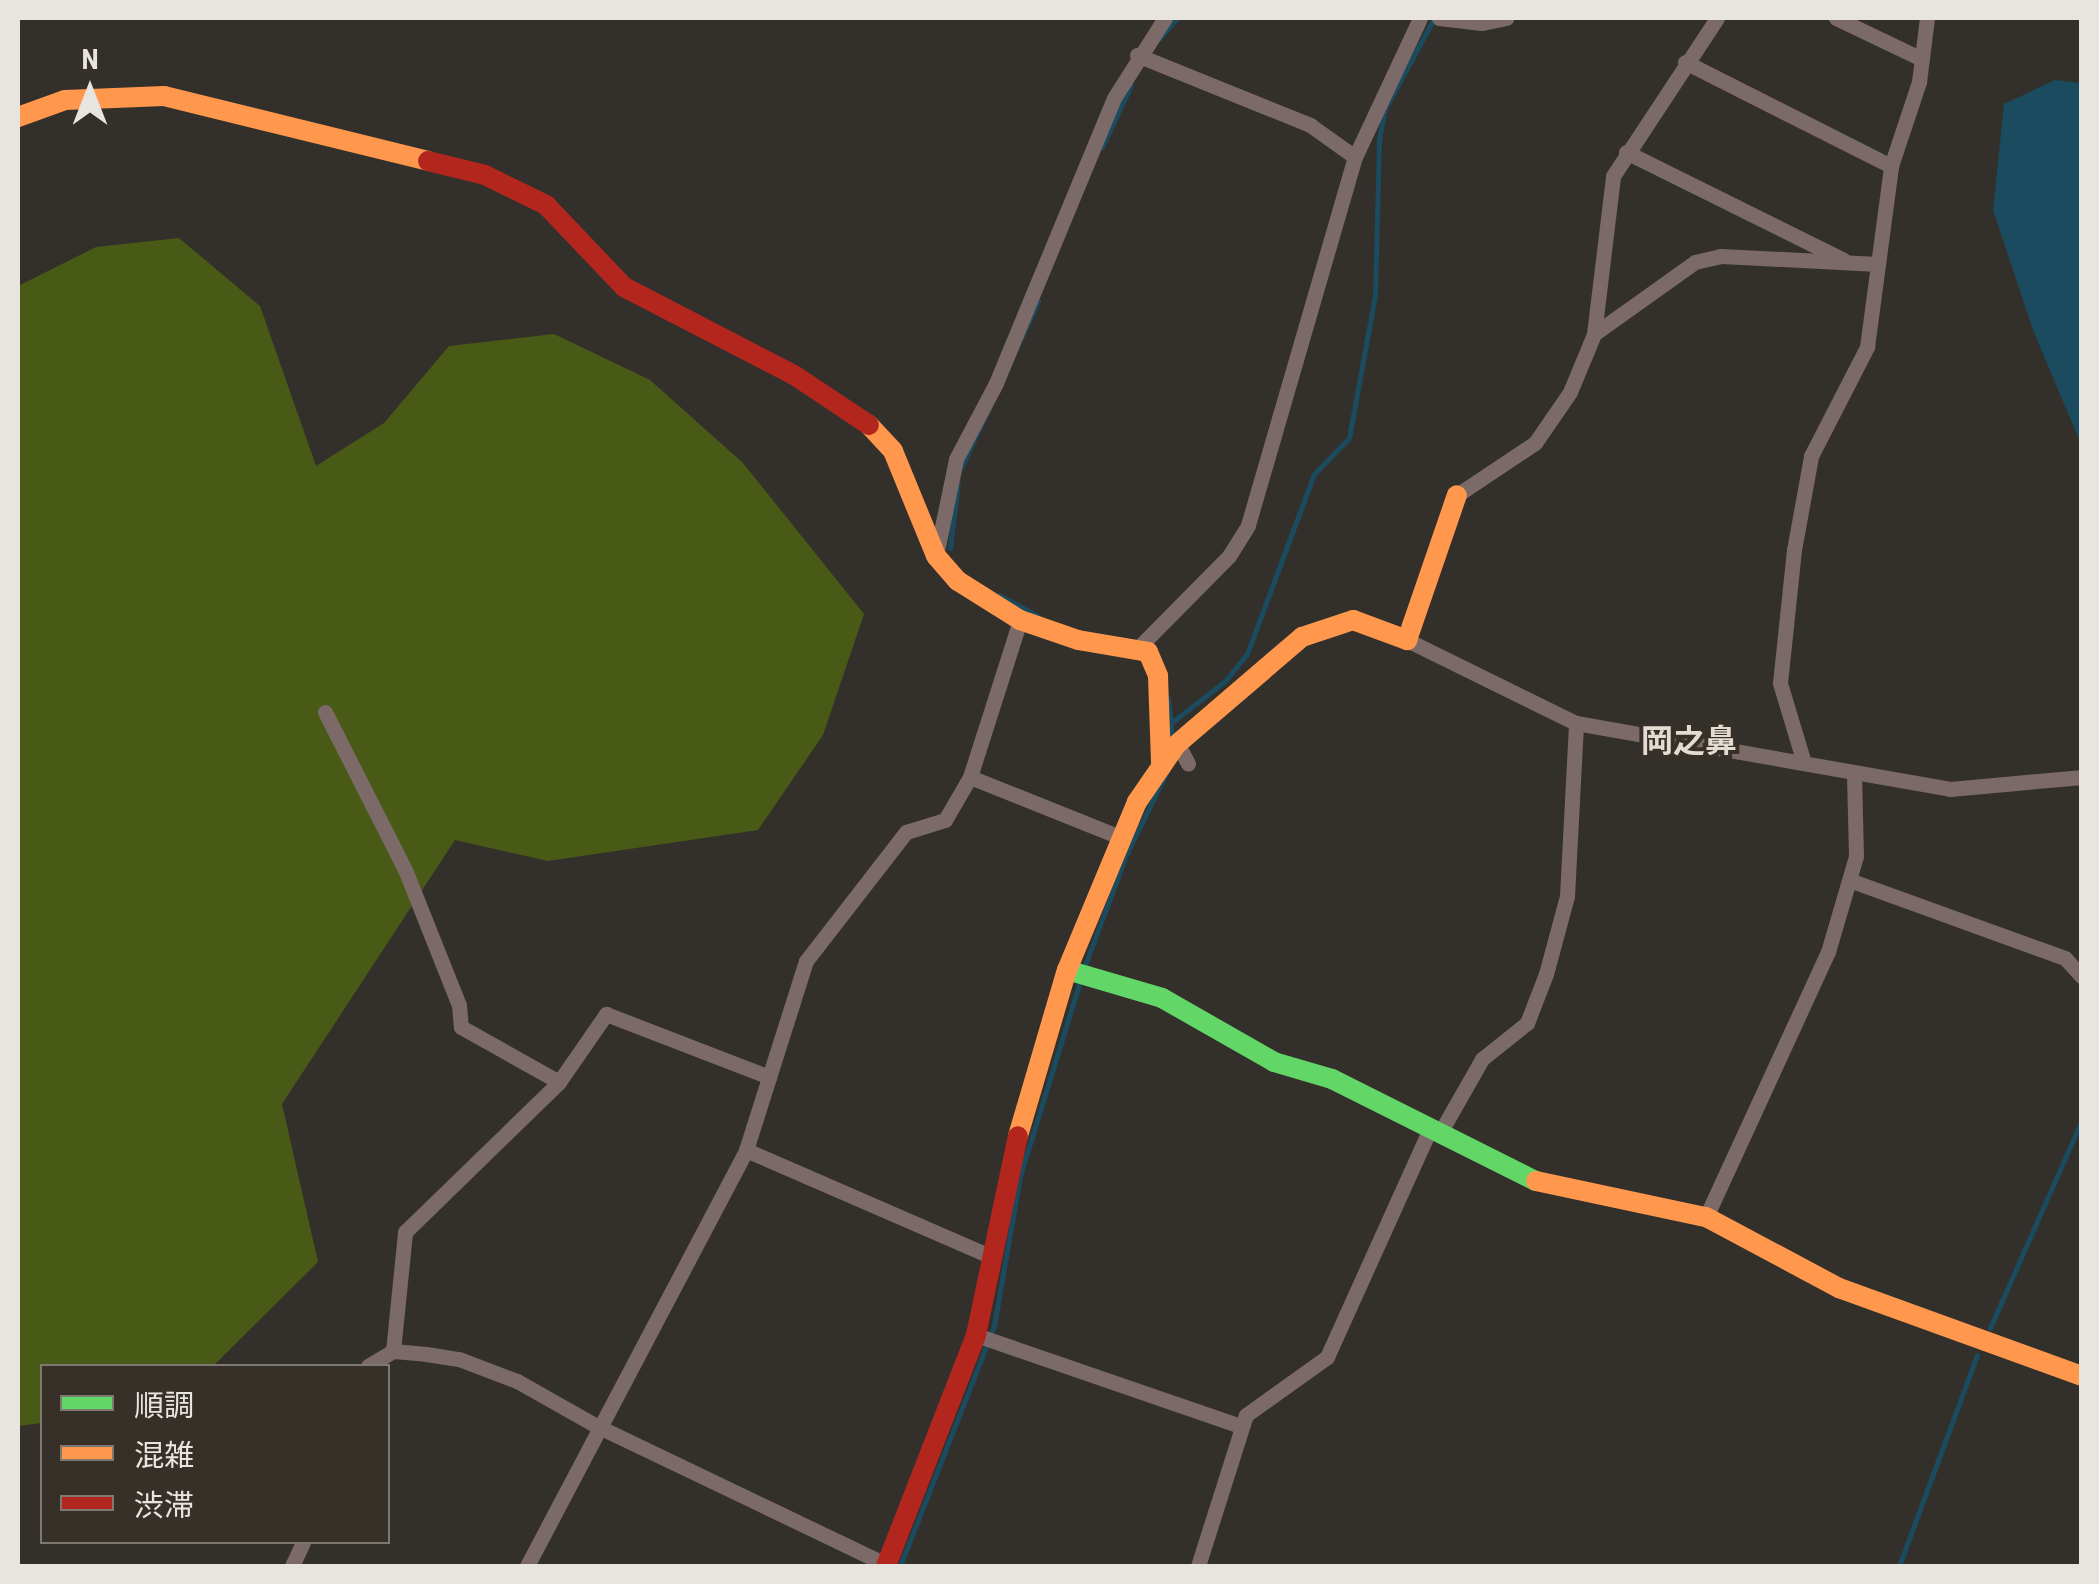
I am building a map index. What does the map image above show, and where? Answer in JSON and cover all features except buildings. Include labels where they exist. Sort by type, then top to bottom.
[{"type":"street","points":[[936,556],[956,459],[996,382],[1050,240],[1136,55],[1165,18]]},
{"type":"street","points":[[1139,646],[1229,556],[1248,524],[1260,466],[1355,157],[1420,18]]},
{"type":"street","points":[[1439,18],[1482,24],[1506,18]]},
{"type":"street","points":[[1407,640],[1457,495],[1545,432],[1594,334],[1613,176],[1717,18]]},
{"type":"street","points":[[1836,18],[1922,60]]},
{"type":"street","points":[[1804,762],[1780,683],[1794,550],[1811,456],[1867,348],[1890,166],[1922,60],[1927,18]]},
{"type":"street","points":[[1136,55],[1310,125],[1355,157]]},
{"type":"street","points":[[1686,62],[1890,166]]},
{"type":"street","points":[[18,117],[65,100],[164,96],[485,175],[521,191],[546,205],[624,287],[794,376],[874,430],[893,451],[936,556],[958,582],[1020,620],[1078,640],[1139,646],[1148,652],[1157,670],[1170,752],[1188,764]]},
{"type":"street","points":[[1626,152],[1856,266]]},
{"type":"street","points":[[1594,334],[1695,262],[1721,256],[1856,266],[1877,264]]},
{"type":"street","points":[[527,1566],[746,1150],[812,952],[906,832],[945,820],[970,776],[1020,620]]},
{"type":"street","points":[[372,1364],[393,1352],[459,1358],[517,1380],[598,1426],[886,1566],[984,1338],[994,1258],[1018,1132],[1077,974],[1120,838],[1170,752],[1320,627],[1368,621],[1576,723],[1854,774],[1983,790],[2082,778]]},
{"type":"street","points":[[325,712],[406,872],[454,991],[461,1027],[559,1082]]},
{"type":"street","points":[[1198,1566],[1240,1426],[1252,1408],[1327,1357],[1436,1129],[1482,1059],[1527,1023],[1546,974],[1567,896],[1576,723]]},
{"type":"street","points":[[1706,1216],[1828,952],[1852,881],[1854,774]]},
{"type":"street","points":[[970,776],[1120,838]]},
{"type":"street","points":[[1852,881],[2065,958],[2082,978]]},
{"type":"street","points":[[1077,974],[1162,998],[1274,1062],[1332,1079],[1538,1182],[1706,1216],[1840,1288],[2082,1376]]},
{"type":"street","points":[[393,1352],[405,1232],[559,1082],[606,1014],[768,1077]]},
{"type":"street","points":[[746,1150],[994,1258]]},
{"type":"street","points":[[984,1338],[1240,1426]]},
{"type":"green space","points":[[179,238],[260,306],[316,466],[384,423],[449,346],[554,334],[650,380],[743,463],[864,614],[823,735],[758,830],[548,861],[455,840],[282,1104],[318,1262],[215,1364],[40,1364],[40,1423],[18,1426],[18,286],[96,247]]},
{"type":"water","points":[[2055,80],[2081,83],[2081,444],[2033,330],[1993,210],[2004,104]]},
{"type":"waterway","points":[[1160,38],[1177,18]]},
{"type":"waterway","points":[[1171,742],[1171,723],[1225,681],[1247,654],[1314,474],[1349,438],[1375,295],[1379,139],[1385,109],[1434,18]]},
{"type":"waterway","points":[[1102,147],[1131,85]]},
{"type":"waterway","points":[[961,468],[1038,301]]},
{"type":"waterway","points":[[950,548],[958,483]]},
{"type":"waterway","points":[[999,595],[1038,616]]},
{"type":"waterway","points":[[1168,698],[1171,722]]},
{"type":"waterway","points":[[1084,968],[1126,855],[1171,763]]},
{"type":"waterway","points":[[900,1566],[994,1326],[1020,1176],[1081,978]]},
{"type":"waterway","points":[[1990,1328],[2082,1119]]},
{"type":"waterway","points":[[1899,1566],[1977,1355]]},
{"type":"traffic: fast","points":[[1067,970],[1162,998],[1274,1062],[1332,1079],[1536,1181]]},
{"type":"traffic: slow","points":[[18,117],[65,100],[164,96],[428,161]]},
{"type":"traffic: slow","points":[[869,425],[893,451],[936,556],[958,581],[1020,620],[1078,640],[1148,652],[1158,676],[1161,762]]},
{"type":"traffic: slow","points":[[1018,1136],[1067,970],[1137,802],[1176,745],[1302,637],[1353,620],[1407,640],[1457,495]]},
{"type":"traffic: slow","points":[[1536,1181],[1706,1217],[1839,1288],[2082,1376]]},
{"type":"traffic: jam","points":[[428,161],[485,175],[546,205],[624,287],[794,375],[869,425]]},
{"type":"traffic: jam","points":[[886,1566],[976,1335],[1018,1136]]},
{"type":"district","name":"岡之鼻","points":[[1689,741]]}]
